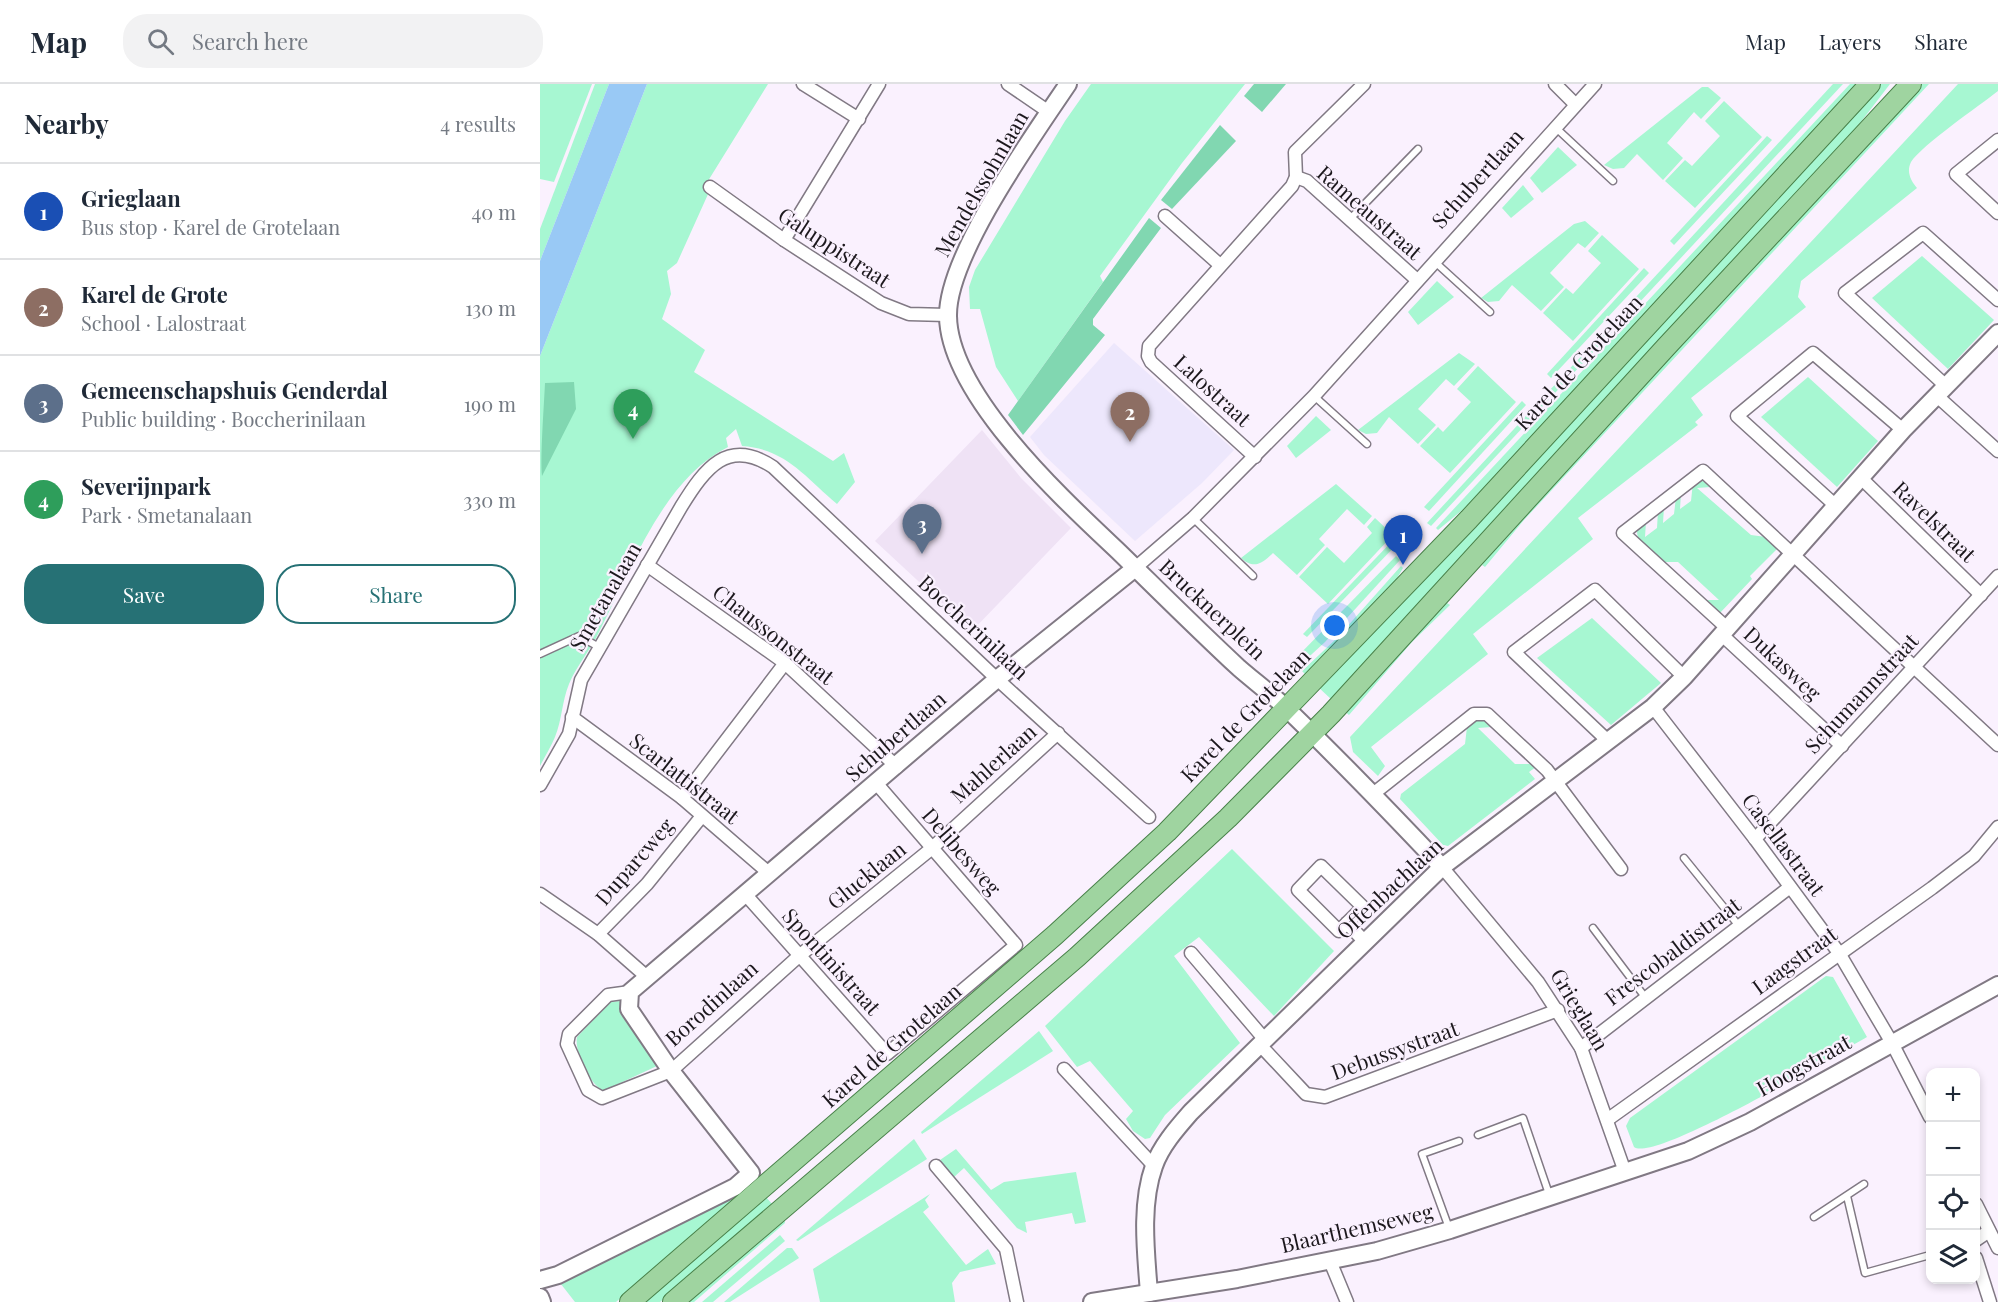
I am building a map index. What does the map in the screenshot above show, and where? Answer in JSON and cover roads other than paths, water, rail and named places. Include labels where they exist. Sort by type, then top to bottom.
[{"type":"main road","name":"Karel de Grotelaan","points":[[630,1302],[764,1189],[1055,935],[1167,832],[1469,519],[1870,84]]},
{"type":"main road","points":[[673,1302],[1077,957],[1228,818],[1312,734],[1649,364],[1911,84]]},
{"type":"street","points":[[803,84],[859,119]]},
{"type":"street","points":[[784,240],[879,84]]},
{"type":"street","points":[[1008,84],[1049,112]]},
{"type":"street","name":"Mendelssohnlaan","points":[[1068,84],[969,243],[953,281],[947,315],[955,348],[985,407],[1040,475],[1134,568]]},
{"type":"street","points":[[1165,216],[1220,265],[1292,186],[1296,177],[1295,152],[1364,84]]},
{"type":"street","points":[[1555,84],[1575,104]]},
{"type":"street","name":"Schubertlaan","points":[[630,993],[646,977],[746,896],[897,767],[997,678],[1193,518],[1314,396],[1595,84]]},
{"type":"street","points":[[1998,140],[1956,174],[1998,213]]},
{"type":"street","name":"Rameaustraat","points":[[1296,177],[1307,181],[1417,280]]},
{"type":"street","name":"Galuppistraat","points":[[710,187],[784,240],[881,303],[909,314],[947,315]]},
{"type":"street","points":[[1998,300],[1923,233],[1845,293],[1942,391],[1998,452]]},
{"type":"street","name":"Lalostraat","points":[[1220,265],[1152,340],[1148,350],[1151,362],[1255,457]]},
{"type":"street","name":"Offenbachlaan","points":[[1150,1297],[1145,1241],[1154,1166],[1171,1136],[1191,1112],[1442,867],[1653,707],[1684,677],[1903,430],[1998,333]]},
{"type":"street","points":[[1836,506],[1737,416],[1813,353],[1903,430]]},
{"type":"street","name":"Smetanalaan","points":[[540,785],[569,734],[580,680],[646,565],[690,493],[722,457],[739,453]]},
{"type":"street","name":"Boccherinilaan","points":[[739,453],[756,456],[773,467],[997,678],[1149,817]]},
{"type":"street","points":[[1725,631],[1623,533],[1703,471],[1998,745]]},
{"type":"street","name":"Ravelstraat","points":[[1861,478],[1981,595]]},
{"type":"street","name":"Chaussonstraat","points":[[646,565],[785,663],[897,767]]},
{"type":"street","name":"Brucknerplein","points":[[1134,568],[1242,670],[1287,708]]},
{"type":"street","name":"Schumannstraat","points":[[1755,839],[1998,576]]},
{"type":"street","points":[[1608,741],[1514,652],[1595,590],[1684,677]]},
{"type":"street","name":"Dukasweg","points":[[1725,631],[1842,746]]},
{"type":"street","points":[[682,798],[785,663]]},
{"type":"street","name":"Casellastraat","points":[[1653,707],[1839,953],[1893,1043],[1926,1109]]},
{"type":"street","name":"Grieglaan","points":[[1287,708],[1442,867],[1538,982],[1581,1048],[1625,1172]]},
{"type":"street","points":[[1373,794],[1474,714],[1481,712],[1487,714],[1556,782],[1621,869]]},
{"type":"street","name":"Scarlattistraat","points":[[572,717],[682,798],[770,874]]},
{"type":"street","name":"Mahlerlaan","points":[[931,849],[1058,733]]},
{"type":"street","name":"Delibesweg","points":[[877,784],[1016,945]]},
{"type":"street","name":"Duparcweg","points":[[598,934],[646,884],[702,816]]},
{"type":"street","name":"Laagstraat","points":[[1607,1120],[1974,856],[1998,826]]},
{"type":"street","name":"Glucklaan","points":[[799,956],[931,849]]},
{"type":"street","points":[[1321,866],[1363,907],[1347,923],[1339,931],[1298,890],[1321,866]]},
{"type":"street","name":"Frescobaldistraat","points":[[1581,1048],[1790,887]]},
{"type":"street","points":[[540,894],[598,934],[646,977]]},
{"type":"street","name":"Spontinistraat","points":[[746,896],[887,1054]]},
{"type":"street","points":[[1347,923],[1365,942]]},
{"type":"street","name":"Karel de Grotelaan","points":[[887,1054],[1016,945]]},
{"type":"street","points":[[1191,953],[1263,1043]]},
{"type":"street","name":"Borodinlaan","points":[[540,1280],[558,1275],[735,1187],[751,1173],[670,1071],[799,956]]},
{"type":"street","name":"Hoogstraat","points":[[1625,1172],[1688,1151],[1750,1122],[1998,985]]},
{"type":"street","points":[[630,993],[629,1009],[670,1071],[602,1098],[588,1090],[567,1044],[569,1034],[608,995],[630,993]]},
{"type":"street","name":"Debussystraat","points":[[1263,1043],[1306,1094],[1325,1097],[1558,1011]]},
{"type":"street","points":[[1064,1069],[1154,1166]]},
{"type":"street","points":[[936,1166],[1006,1249],[1017,1302]]},
{"type":"street","name":"Blaarthemseweg","points":[[1092,1302],[1150,1297],[1330,1262],[1450,1230],[1625,1172]]},
{"type":"street","points":[[1980,1212],[1998,1248]]},
{"type":"street","points":[[1980,1237],[1989,1231]]},
{"type":"street","points":[[1330,1262],[1347,1302]]},
{"type":"street","points":[[1980,1271],[1990,1302]]},
{"type":"street","points":[[540,1297],[542,1302]]},
{"type":"lane","name":"Schubertlaan","points":[[1555,127],[1613,181]]},
{"type":"lane","points":[[1348,220],[1418,149]]},
{"type":"lane","name":"Schubertlaan","points":[[1434,262],[1490,312]]},
{"type":"lane","points":[[1314,396],[1367,444]]},
{"type":"lane","points":[[1193,518],[1253,576]]},
{"type":"lane","points":[[540,654],[579,636],[599,647]]},
{"type":"lane","points":[[1684,858],[1739,926]]},
{"type":"lane","points":[[1593,928],[1645,997]]},
{"type":"lane","points":[[1478,1135],[1523,1118],[1550,1198]]},
{"type":"lane","points":[[1450,1230],[1422,1155],[1458,1141]]},
{"type":"lane","points":[[1814,1217],[1864,1184]]},
{"type":"lane","points":[[1847,1196],[1865,1273],[1926,1256]]},
{"type":"water","points":[[609,84],[647,84],[540,356],[540,261]]},
{"type":"place","name":"Severijnpark","points":[[633,439]]},
{"type":"place","name":"Karel de Grote","points":[[1130,442]]},
{"type":"place","name":"Gemeenschapshuis Genderdal","points":[[922,554]]},
{"type":"place","name":"Grieglaan","points":[[1403,565]]}]
